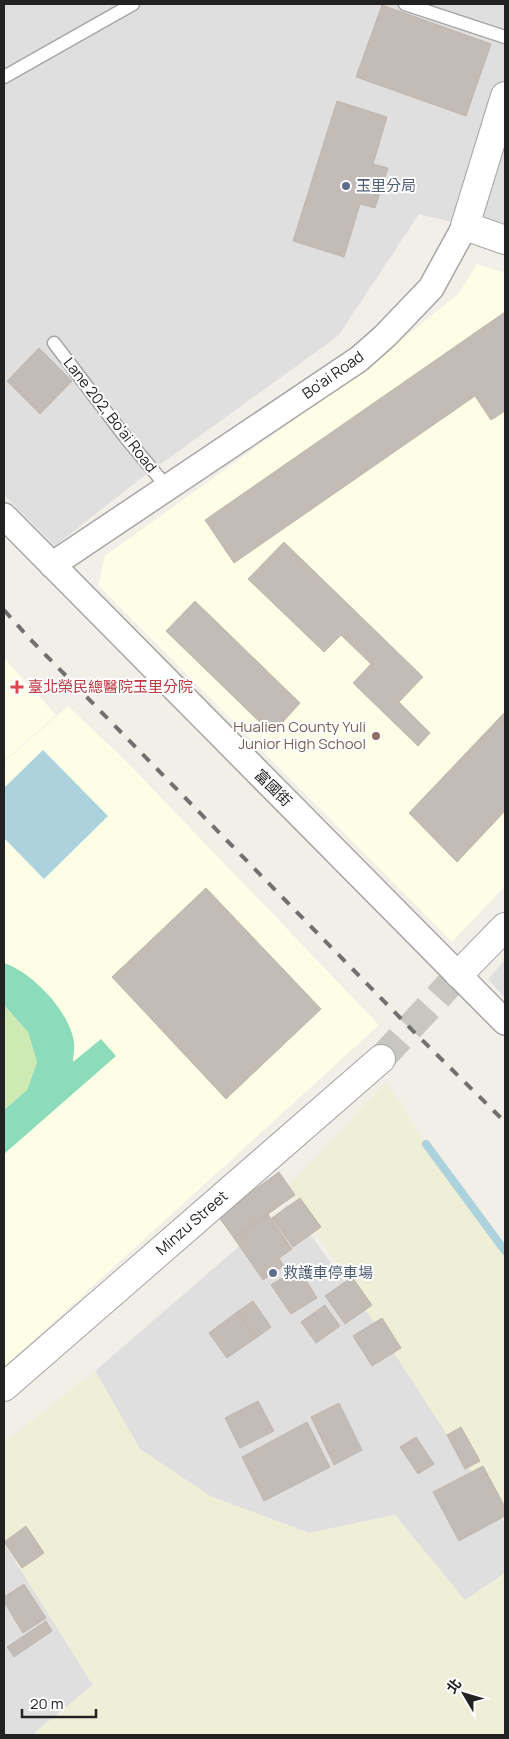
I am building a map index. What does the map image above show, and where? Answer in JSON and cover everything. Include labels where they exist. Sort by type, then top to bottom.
[{"type":"street","name":"Bo'ai Road","points":[[52,565],[359,359],[379,342],[431,288],[465,226],[505,96]]},
{"type":"street","points":[[465,226],[505,240]]},
{"type":"street","name":"富國街","points":[[4,516],[505,1022]]},
{"type":"street","points":[[459,974],[505,928]]},
{"type":"street","name":"Minzu Street","points":[[4,1387],[381,1059]]},
{"type":"lane","points":[[4,78],[133,4]]},
{"type":"lane","points":[[405,4],[505,38]]},
{"type":"lane","name":"Lane 202, Bo'ai Road","points":[[54,343],[126,438],[167,487]]},
{"type":"shaded area","points":[[4,4],[505,4],[505,239],[460,224],[419,214],[338,336],[136,482],[55,546],[4,495]]},
{"type":"shaded area","name":"Hualien County Yuli Junior High School","points":[[477,264],[505,273],[505,886],[452,942],[98,585],[105,556],[377,360],[459,293]]},
{"type":"shaded area","name":"臺北榮民總醫院玉里分院","points":[[4,658],[56,715],[4,761]]},
{"type":"shaded area","points":[[68,706],[127,762],[379,1025],[4,1367],[4,762]]},
{"type":"shaded area","points":[[505,960],[505,998],[488,979]]},
{"type":"shaded area","points":[[387,1082],[426,1144],[505,1251],[505,1524],[287,1188]]},
{"type":"shaded area","points":[[288,1204],[407,1367],[505,1523],[505,1573],[465,1601],[395,1515],[309,1533],[210,1496],[140,1449],[95,1371]]},
{"type":"shaded area","points":[[95,1371],[140,1449],[210,1496],[309,1533],[395,1515],[465,1600],[505,1573],[505,1735],[32,1735],[93,1685],[4,1543],[4,1443]]},
{"type":"shaded area","points":[[4,1543],[93,1685],[32,1735],[4,1735]]},
{"type":"green space","points":[[4,963],[26,975],[57,1006],[71,1030],[74,1045],[73,1062],[101,1039],[116,1056],[4,1154],[4,1110],[27,1090],[37,1062],[28,1032],[4,1005]]},
{"type":"green space","points":[[4,1005],[28,1032],[37,1062],[27,1090],[4,1110]]},
{"type":"water","points":[[43,750],[108,816],[44,879],[4,838],[4,788]]},
{"type":"building","points":[[382,5],[491,44],[466,116],[356,77]]},
{"type":"building","name":"玉里分局","points":[[337,101],[387,117],[373,164],[388,168],[375,208],[360,204],[344,257],[293,241]]},
{"type":"building","points":[[505,312],[505,411],[491,420],[475,396],[234,563],[205,520]]},
{"type":"building","points":[[39,348],[72,381],[40,414],[7,381]]},
{"type":"building","points":[[284,542],[423,677],[399,702],[430,733],[418,746],[353,683],[371,664],[341,635],[324,652],[248,579]]},
{"type":"building","points":[[195,601],[300,703],[272,734],[166,631]]},
{"type":"building","points":[[505,712],[505,811],[457,862],[409,813]]},
{"type":"building","points":[[206,888],[321,1009],[226,1099],[112,977]]},
{"type":"building","points":[[279,1172],[295,1195],[234,1238],[218,1216]]},
{"type":"building","points":[[300,1198],[321,1227],[293,1247],[272,1218]]},
{"type":"building","points":[[268,1214],[292,1249],[279,1258],[284,1266],[263,1280],[234,1238]]},
{"type":"building","points":[[298,1268],[317,1298],[291,1314],[271,1285]]},
{"type":"building","points":[[352,1277],[372,1305],[345,1324],[325,1296]]},
{"type":"building","points":[[253,1301],[271,1327],[256,1338],[237,1312]]},
{"type":"building","points":[[325,1305],[340,1326],[316,1343],[301,1322]]},
{"type":"building","points":[[237,1312],[256,1338],[227,1358],[209,1333]]},
{"type":"building","points":[[382,1318],[401,1348],[372,1366],[353,1336]]},
{"type":"building","points":[[258,1401],[274,1431],[240,1448],[225,1418]]},
{"type":"building","points":[[339,1403],[362,1450],[334,1465],[311,1417]]},
{"type":"building","points":[[307,1422],[330,1467],[264,1501],[242,1457]]},
{"type":"building","points":[[461,1427],[480,1461],[465,1469],[447,1435]]},
{"type":"building","points":[[416,1437],[434,1464],[418,1474],[400,1447]]},
{"type":"building","points":[[483,1466],[505,1507],[505,1516],[459,1541],[433,1492]]},
{"type":"building","points":[[26,1526],[44,1553],[22,1568],[4,1542]]},
{"type":"building","points":[[24,1584],[46,1618],[23,1633],[4,1602],[4,1597]]},
{"type":"building","points":[[46,1621],[52,1631],[14,1657],[7,1647]]},
{"type":"waterway","points":[[426,1144],[505,1251]]},
{"type":"tunnel","points":[[381,1059],[459,974]]},
{"type":"railway","points":[[4,610],[29,638],[416,1034],[505,1122]]},
{"type":"place","name":"玉里分局","points":[[346,186]]},
{"type":"place","name":"臺北榮民總醫院玉里分院","points":[[17,687]]},
{"type":"place","name":"Hualien County Yuli Junior High School","points":[[376,736]]},
{"type":"place","name":"救護車停車場","points":[[273,1273]]}]
